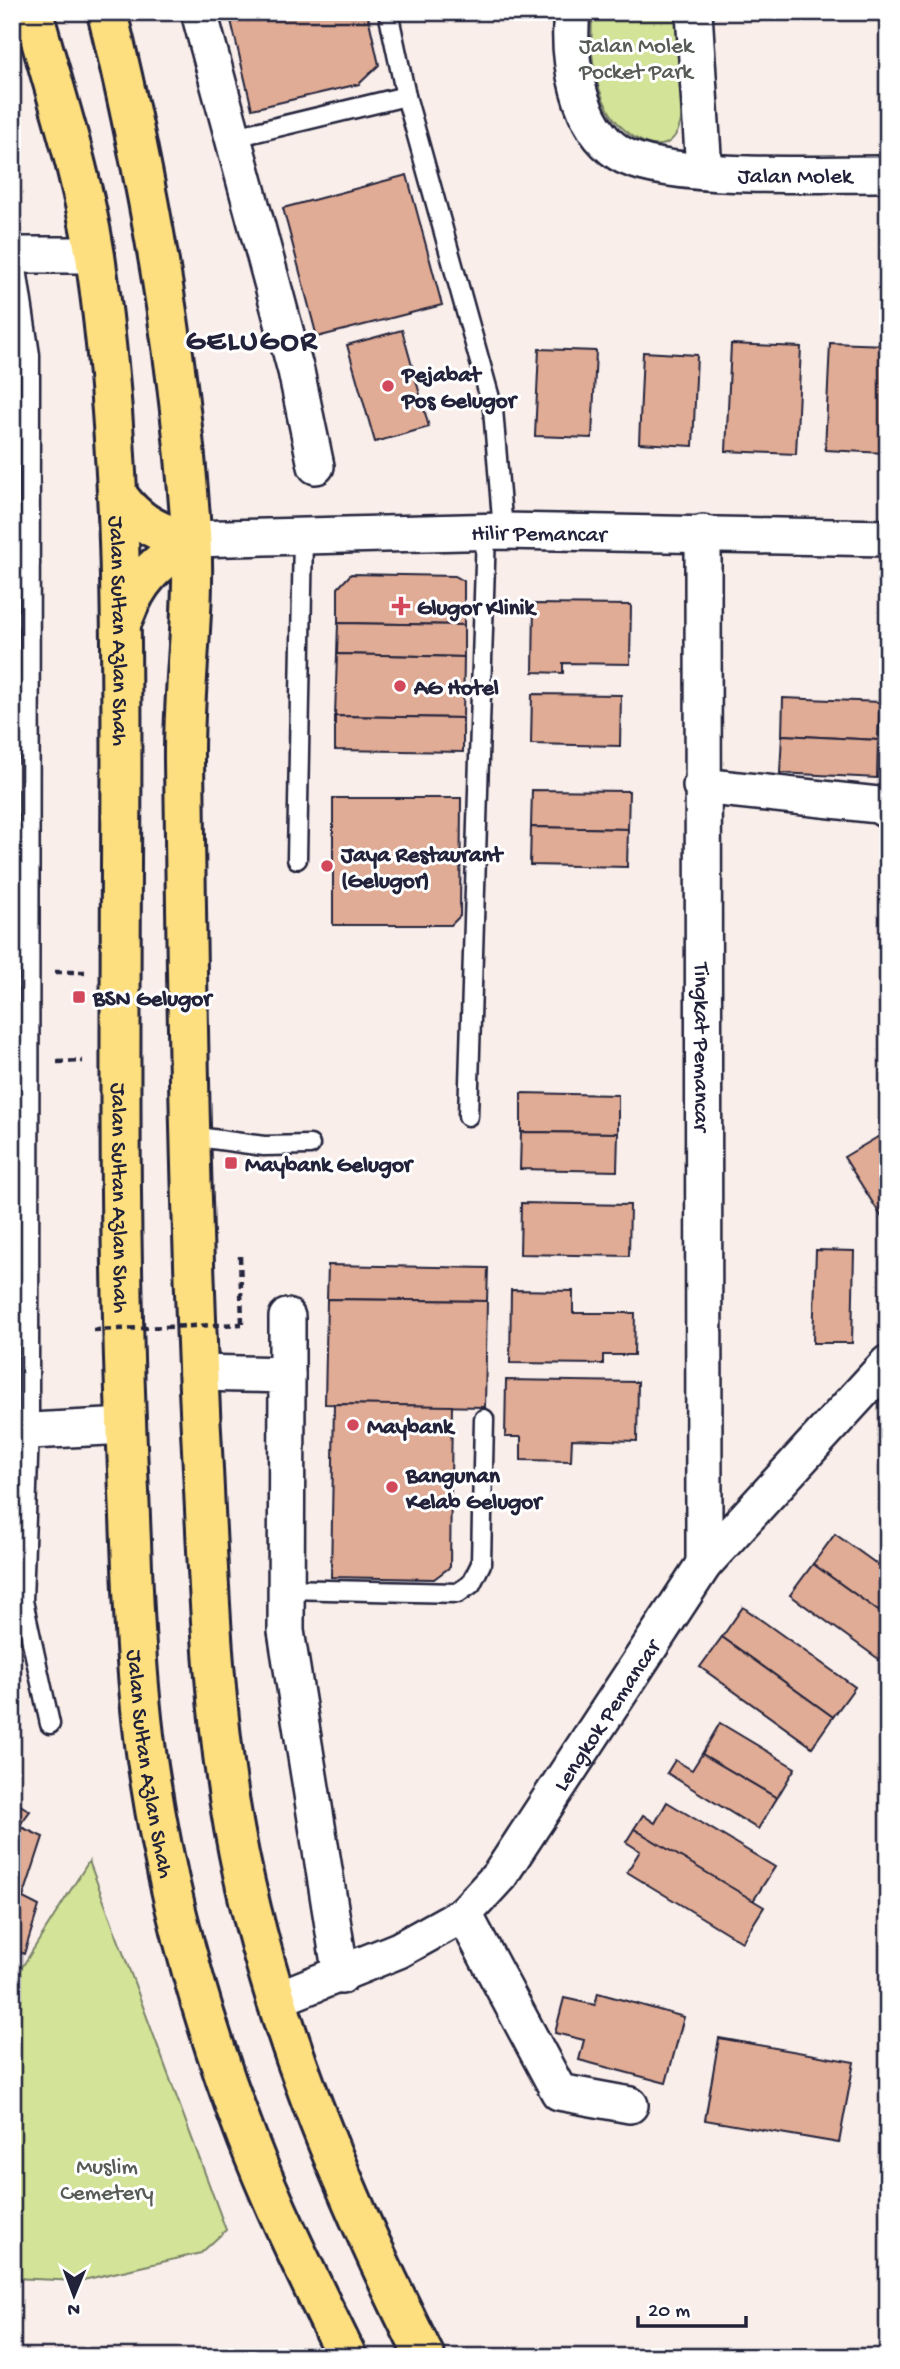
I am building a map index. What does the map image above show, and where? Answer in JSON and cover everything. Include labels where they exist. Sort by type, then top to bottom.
[{"type":"highway","name":"Jalan Sultan Azlan Shah","points":[[33,12],[82,190],[95,255],[112,397],[119,497],[123,619],[121,1197],[126,1426],[138,1666],[148,1765],[184,1940],[212,2040],[248,2141],[347,2357]]},
{"type":"highway","points":[[107,12],[159,248],[171,331],[191,539],[184,752],[191,1136],[197,1373],[212,1639],[221,1741],[234,1828],[275,2000],[319,2122],[425,2357]]},
{"type":"highway","points":[[119,497],[129,511],[158,531],[172,537],[191,539]]},
{"type":"highway","points":[[123,619],[135,590],[151,568],[191,539]]},
{"type":"street","points":[[199,12],[296,371],[316,466]]},
{"type":"street","name":"Jalan Molek","points":[[572,12],[570,28],[579,91],[597,131],[607,144],[639,164],[704,171],[888,174]]},
{"type":"street","points":[[694,12],[704,171]]},
{"type":"street","points":[[13,255],[95,255]]},
{"type":"street","name":"Hilir Pemancar","points":[[191,539],[494,531],[888,538]]},
{"type":"street","name":"Tingkat Pemancar","points":[[703,533],[701,786],[704,1564]]},
{"type":"street","points":[[701,786],[878,805],[888,811]]},
{"type":"street","points":[[288,1317],[284,1589],[286,1631],[341,1976]]},
{"type":"street","name":"Lengkok Pemancar","points":[[275,2000],[341,1976],[399,1950],[464,1914],[500,1875],[704,1564],[888,1363]]},
{"type":"street","points":[[197,1373],[287,1375]]},
{"type":"street","points":[[20,1432],[126,1426]]},
{"type":"street","points":[[464,1914],[559,2092],[631,2105]]},
{"type":"lane","points":[[388,12],[406,96],[494,409],[494,531],[468,1116]]},
{"type":"lane","points":[[231,138],[406,96]]},
{"type":"lane","points":[[13,255],[30,355],[21,562],[20,1432],[23,1601],[50,1724]]},
{"type":"lane","points":[[297,859],[303,536]]},
{"type":"lane","points":[[191,1136],[264,1146],[310,1145]]},
{"type":"lane","points":[[284,1589],[458,1593],[471,1584],[481,1564],[484,1419]]},
{"type":"path","points":[[93,1329],[242,1324],[240,1256]]},
{"type":"green space","name":"Jalan Molek Pocket Park","points":[[593,12],[675,12],[683,102],[678,131],[671,141],[661,145],[638,140],[617,122],[609,111],[599,88],[593,63]]},
{"type":"green space","name":"Muslim Cemetery","points":[[89,1861],[226,2230],[201,2253],[79,2281],[12,2278],[12,1983]]},
{"type":"building","points":[[229,12],[367,12],[379,65],[359,84],[252,109]]},
{"type":"building","points":[[407,175],[442,305],[317,337],[283,208]]},
{"type":"building","name":"Pejabat Pos Gelugor","points":[[402,330],[429,427],[375,442],[347,345]]},
{"type":"building","points":[[830,343],[888,345],[885,453],[825,450]]},
{"type":"building","points":[[731,344],[801,347],[796,454],[726,451]]},
{"type":"building","points":[[539,349],[596,351],[592,438],[535,436]]},
{"type":"building","points":[[643,352],[697,355],[693,446],[639,443]]},
{"type":"building","name":"Glugor Klinik","points":[[351,574],[455,576],[464,581],[464,625],[338,623],[338,588]]},
{"type":"building","points":[[534,604],[631,605],[630,664],[563,663],[563,673],[533,672]]},
{"type":"building","points":[[338,623],[464,625],[464,657],[337,654]]},
{"type":"building","name":"AG Hotel","points":[[337,654],[464,657],[463,718],[335,716]]},
{"type":"building","points":[[532,694],[621,695],[620,746],[531,744]]},
{"type":"building","points":[[783,698],[880,702],[878,740],[782,735]]},
{"type":"building","points":[[335,716],[463,718],[463,752],[335,750]]},
{"type":"building","points":[[782,735],[878,740],[877,778],[780,773]]},
{"type":"building","points":[[532,790],[629,791],[628,829],[531,827]]},
{"type":"building","points":[[333,798],[461,798],[460,916],[451,925],[333,925]]},
{"type":"building","points":[[531,827],[628,829],[627,867],[530,865]]},
{"type":"building","points":[[521,1093],[618,1095],[618,1133],[521,1132]]},
{"type":"building","points":[[888,1131],[888,1227],[844,1157]]},
{"type":"building","points":[[521,1132],[618,1133],[617,1171],[520,1169]]},
{"type":"building","points":[[521,1203],[630,1205],[629,1256],[520,1254]]},
{"type":"building","points":[[816,1250],[854,1251],[852,1343],[813,1343]]},
{"type":"building","points":[[328,1265],[488,1268],[487,1301],[327,1299]]},
{"type":"building","points":[[511,1290],[573,1291],[573,1313],[635,1313],[634,1355],[603,1355],[603,1364],[510,1363]]},
{"type":"building","points":[[327,1299],[487,1301],[485,1407],[325,1404]]},
{"type":"building","points":[[506,1380],[638,1382],[637,1441],[572,1439],[571,1461],[521,1460],[521,1437],[505,1437]]},
{"type":"building","name":"Bangunan Kelab Gelugor","points":[[334,1404],[452,1406],[450,1567],[434,1579],[331,1577]]},
{"type":"building","points":[[888,1491],[888,1506],[880,1500]]},
{"type":"building","points":[[835,1534],[888,1572],[888,1618],[813,1564]]},
{"type":"building","points":[[813,1564],[888,1618],[888,1650],[880,1660],[790,1595]]},
{"type":"building","points":[[743,1607],[855,1687],[833,1717],[722,1637]]},
{"type":"building","points":[[722,1637],[833,1717],[812,1747],[700,1667]]},
{"type":"building","points":[[720,1723],[795,1768],[777,1798],[702,1754]]},
{"type":"building","points":[[702,1754],[777,1798],[758,1829],[667,1773],[675,1760],[692,1770]]},
{"type":"building","points":[[12,1800],[30,1811],[19,1826],[43,1837],[23,1898],[39,1906],[24,1954],[12,1949]]},
{"type":"building","points":[[667,1802],[775,1867],[753,1901],[634,1829],[643,1815],[655,1823]]},
{"type":"building","points":[[634,1829],[764,1907],[742,1942],[627,1872],[640,1851],[626,1842]]},
{"type":"building","points":[[598,1993],[684,2017],[666,2083],[579,2060],[584,2040],[555,2033],[564,1998],[595,2005]]},
{"type":"building","points":[[719,2038],[854,2062],[839,2143],[705,2120]]},
{"type":"place","name":"Pejabat Pos Gelugor","points":[[388,386]]},
{"type":"place","name":"Glugor Klinik","points":[[401,606]]},
{"type":"place","name":"AG Hotel","points":[[400,686]]},
{"type":"place","name":"Jaya Restaurant (Gelugor)","points":[[327,866]]},
{"type":"place","name":"BSN Gelugor","points":[[79,997]]},
{"type":"place","name":"Maybank Gelugor","points":[[231,1163]]},
{"type":"place","name":"Maybank","points":[[353,1425]]},
{"type":"place","name":"Bangunan Kelab Gelugor","points":[[392,1487]]},
{"type":"district","name":"GELUGOR","points":[[252,339]]}]
